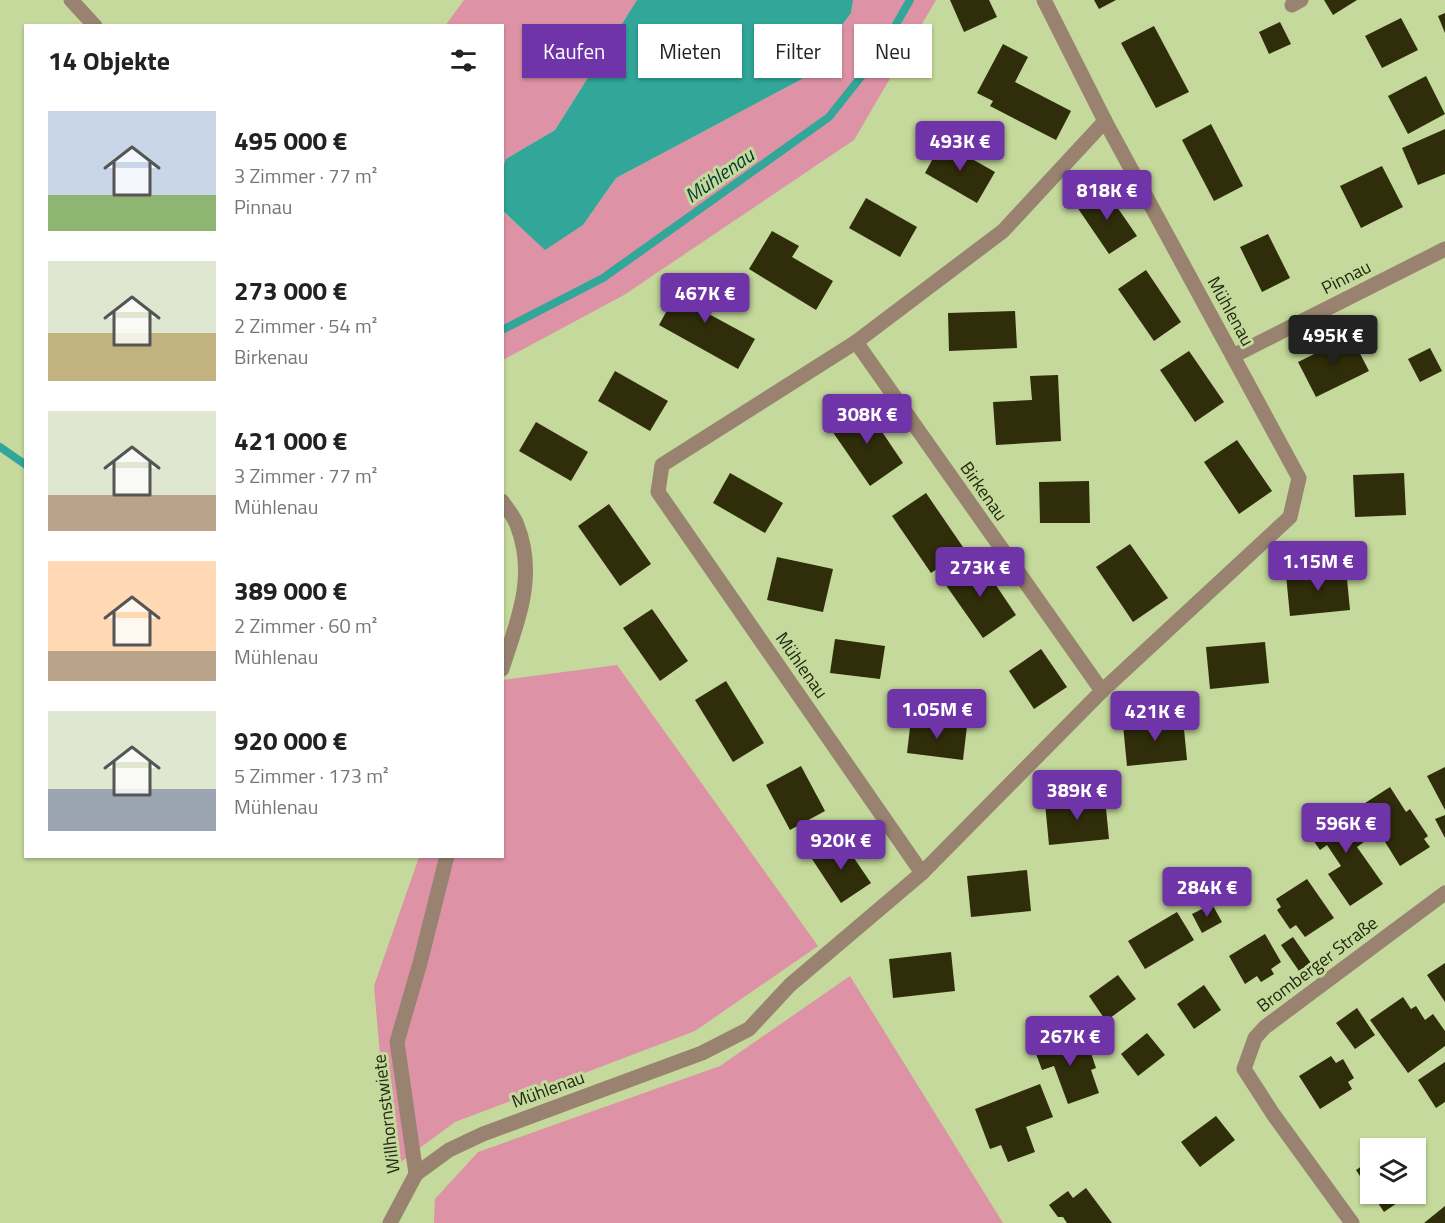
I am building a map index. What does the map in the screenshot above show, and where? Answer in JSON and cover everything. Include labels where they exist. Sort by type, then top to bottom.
[{"type":"street","points":[[71,0],[93,24]]},
{"type":"street","name":"Mühlenau","points":[[416,1174],[449,1150],[483,1134],[702,1053],[749,1029],[790,985],[922,873],[1102,691],[1290,517],[1299,478],[1105,121],[1044,0]]},
{"type":"street","name":"Mühlenau","points":[[922,873],[658,492],[662,465],[856,342],[1003,231],[1105,121]]},
{"type":"street","name":"Pinnau","points":[[1233,356],[1445,249]]},
{"type":"street","name":"Birkenau","points":[[856,342],[1102,691]]},
{"type":"street","points":[[504,504],[517,523],[527,562],[524,599],[504,663]]},
{"type":"street","name":"Willhornstwiete","points":[[390,1223],[416,1174],[398,1042],[446,858]]},
{"type":"street","name":"Bromberger Straße","points":[[1352,1223],[1273,1114],[1244,1069],[1255,1038],[1265,1026],[1445,893]]},
{"type":"shaded area","points":[[464,0],[637,0],[622,24],[522,24],[522,78],[588,78],[555,130],[506,159],[504,165],[504,24],[446,24]]},
{"type":"shaded area","points":[[853,0],[936,0],[922,24],[854,24],[854,78],[890,78],[854,140],[624,295],[504,359],[504,213],[545,249],[583,225],[616,178],[803,78],[842,78],[842,25],[851,13]]},
{"type":"shaded area","points":[[617,665],[818,946],[695,1031],[455,1122],[390,1170],[374,986],[419,858],[504,858],[504,680]]},
{"type":"shaded area","points":[[850,976],[1003,1223],[434,1223],[435,1199],[478,1152],[720,1066]]},
{"type":"water","points":[[637,0],[853,0],[851,13],[842,25],[754,24],[754,78],[802,79],[616,178],[583,225],[545,250],[504,212],[506,159],[555,130],[588,78],[626,78],[626,24],[622,24]]},
{"type":"building","points":[[950,0],[989,0],[997,17],[964,32]]},
{"type":"building","points":[[1094,0],[1116,0],[1099,9]]},
{"type":"building","points":[[1324,0],[1357,0],[1333,15]]},
{"type":"building","points":[[1445,13],[1445,33],[1438,16]]},
{"type":"building","points":[[1401,18],[1418,50],[1382,68],[1365,36]]},
{"type":"building","points":[[1280,22],[1291,44],[1269,54],[1259,32]]},
{"type":"building","points":[[1154,26],[1189,92],[1156,108],[1121,43]]},
{"type":"building","points":[[1003,44],[1028,57],[1015,82],[1071,111],[1056,140],[990,106],[993,101],[977,93]]},
{"type":"building","points":[[1426,76],[1445,114],[1408,134],[1388,96]]},
{"type":"building","points":[[1211,124],[1243,186],[1214,201],[1182,140]]},
{"type":"building","points":[[1445,129],[1445,174],[1418,185],[1402,148]]},
{"type":"building","points":[[942,142],[995,172],[977,203],[925,173]]},
{"type":"building","points":[[1382,166],[1403,207],[1361,228],[1340,186]]},
{"type":"building","points":[[1104,188],[1137,236],[1109,254],[1077,207]]},
{"type":"building","points":[[866,198],[917,227],[900,257],[849,228]]},
{"type":"building","points":[[772,231],[799,246],[792,257],[833,281],[816,310],[749,269]]},
{"type":"building","points":[[1268,234],[1290,278],[1262,292],[1240,247]]},
{"type":"building","points":[[1146,270],[1181,322],[1154,341],[1118,289]]},
{"type":"building","points":[[687,274],[719,292],[707,313],[755,339],[738,369],[659,325]]},
{"type":"building","points":[[1015,311],[1017,348],[949,351],[948,313]]},
{"type":"building","points":[[1351,336],[1369,371],[1316,397],[1298,362]]},
{"type":"building","points":[[1430,348],[1442,371],[1420,382],[1408,359]]},
{"type":"building","points":[[1189,351],[1224,402],[1195,422],[1160,370]]},
{"type":"building","points":[[615,371],[668,401],[650,431],[598,401]]},
{"type":"building","points":[[1058,375],[1061,441],[996,445],[993,402],[1032,400],[1030,376]]},
{"type":"building","points":[[864,405],[903,463],[870,486],[830,428]]},
{"type":"building","points":[[536,422],[588,452],[571,481],[519,451]]},
{"type":"building","points":[[1237,440],[1272,491],[1239,514],[1204,462]]},
{"type":"building","points":[[730,473],[783,503],[765,533],[713,503]]},
{"type":"building","points":[[1404,473],[1406,515],[1355,517],[1353,475]]},
{"type":"building","points":[[1089,481],[1090,523],[1040,523],[1039,482]]},
{"type":"building","points":[[926,493],[965,550],[931,573],[892,516]]},
{"type":"building","points":[[609,504],[651,564],[620,586],[578,526]]},
{"type":"building","points":[[1130,544],[1168,598],[1133,622],[1096,567]]},
{"type":"building","points":[[777,557],[833,569],[823,612],[767,600]]},
{"type":"building","points":[[977,557],[1016,615],[983,638],[943,581]]},
{"type":"building","points":[[1346,569],[1350,610],[1290,616],[1286,575]]},
{"type":"building","points":[[652,609],[688,661],[660,681],[623,628]]},
{"type":"building","points":[[835,639],[885,646],[880,679],[830,673]]},
{"type":"building","points":[[1265,642],[1269,683],[1210,689],[1206,647]]},
{"type":"building","points":[[1041,649],[1067,687],[1034,709],[1009,671]]},
{"type":"building","points":[[726,681],[764,743],[733,762],[695,700]]},
{"type":"building","points":[[911,719],[967,726],[963,760],[907,753]]},
{"type":"building","points":[[1183,719],[1187,760],[1127,766],[1123,725]]},
{"type":"building","points":[[801,766],[825,811],[790,830],[766,785]]},
{"type":"building","points":[[1445,767],[1445,810],[1427,776]]},
{"type":"building","points":[[1390,787],[1406,812],[1410,809],[1428,836],[1424,839],[1430,847],[1400,866],[1362,805]]},
{"type":"building","points":[[1105,798],[1109,839],[1049,845],[1045,803]]},
{"type":"building","points":[[1335,807],[1348,826],[1359,819],[1371,837],[1357,847],[1383,884],[1350,906],[1328,874],[1341,866],[1327,845],[1320,850],[1304,827]]},
{"type":"building","points":[[1445,815],[1445,838],[1435,819]]},
{"type":"building","points":[[841,839],[871,883],[841,903],[812,859]]},
{"type":"building","points":[[1027,870],[1031,911],[971,917],[967,876]]},
{"type":"building","points":[[1307,879],[1334,918],[1305,937],[1296,925],[1290,929],[1277,910],[1281,907],[1276,899]]},
{"type":"building","points":[[1212,904],[1222,922],[1202,933],[1192,914]]},
{"type":"building","points":[[1177,912],[1194,940],[1145,969],[1128,941]]},
{"type":"building","points":[[1265,934],[1281,962],[1271,969],[1274,974],[1261,982],[1257,976],[1245,984],[1229,956]]},
{"type":"building","points":[[1293,937],[1311,963],[1299,971],[1281,945]]},
{"type":"building","points":[[951,952],[955,991],[893,998],[889,959]]},
{"type":"building","points":[[1445,963],[1445,1002],[1427,975]]},
{"type":"building","points":[[1118,975],[1136,999],[1106,1021],[1089,996]]},
{"type":"building","points":[[1204,985],[1221,1010],[1194,1029],[1177,1004]]},
{"type":"building","points":[[1403,997],[1411,1009],[1416,1006],[1425,1020],[1433,1014],[1445,1031],[1445,1046],[1408,1073],[1370,1020]]},
{"type":"building","points":[[1357,1008],[1375,1035],[1355,1049],[1336,1023]]},
{"type":"building","points":[[1078,1032],[1085,1052],[1090,1050],[1096,1068],[1091,1070],[1099,1093],[1068,1104],[1054,1066],[1042,1070],[1035,1051],[1048,1047],[1046,1043]]},
{"type":"building","points":[[1147,1033],[1165,1055],[1138,1076],[1121,1054]]},
{"type":"building","points":[[1331,1056],[1336,1063],[1343,1059],[1354,1078],[1348,1082],[1352,1089],[1320,1109],[1299,1076]]},
{"type":"building","points":[[1445,1062],[1445,1102],[1436,1108],[1418,1080]]},
{"type":"building","points":[[1040,1084],[1053,1117],[1026,1127],[1035,1152],[1008,1162],[1001,1145],[990,1149],[975,1109]]},
{"type":"building","points":[[1216,1116],[1235,1140],[1200,1167],[1181,1142]]},
{"type":"building","points":[[1086,1188],[1112,1223],[1067,1223],[1063,1217],[1058,1217],[1049,1205],[1068,1191],[1073,1198]]},
{"type":"building","points":[[1379,1204],[1396,1204],[1384,1212]]},
{"type":"building","points":[[1445,1206],[1445,1223],[1424,1223]]},
{"type":"waterway","name":"Mühlenau","points":[[504,329],[603,278],[829,117],[879,54],[910,0]]},
{"type":"waterway","name":"Mühlenau","points":[[0,447],[24,464]]}]
